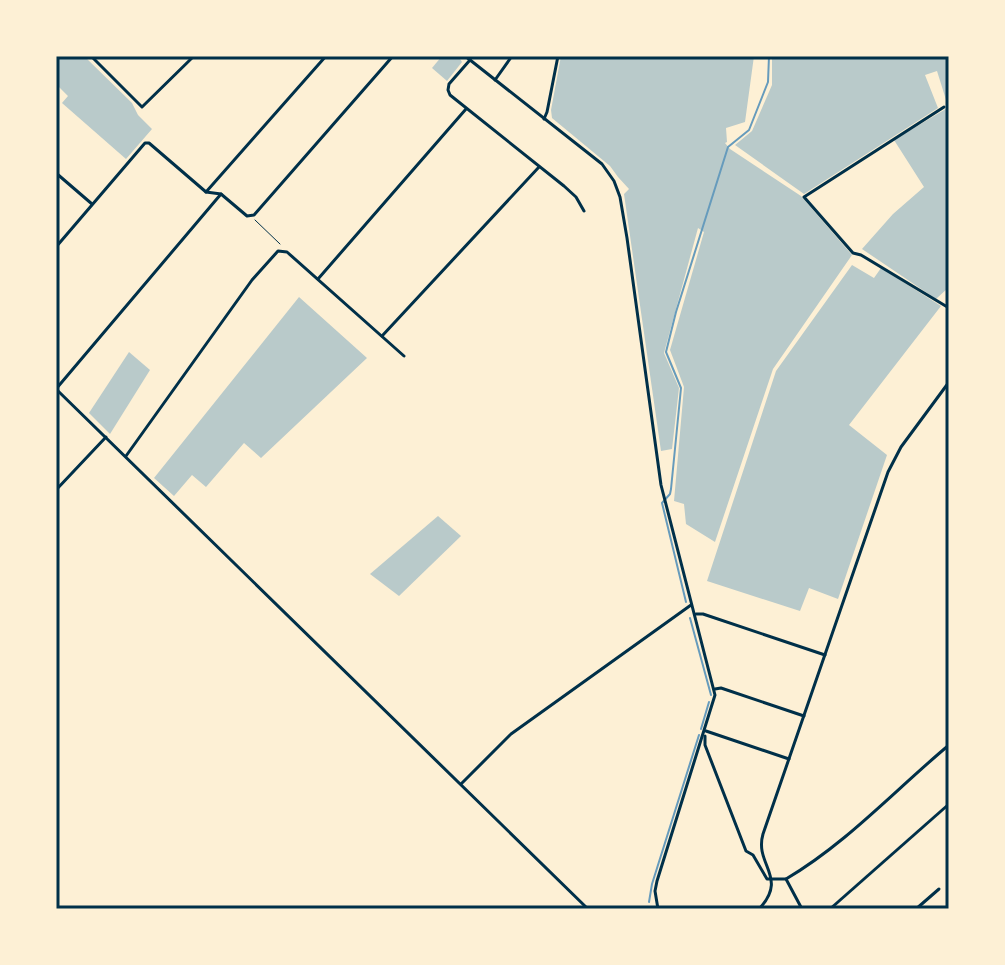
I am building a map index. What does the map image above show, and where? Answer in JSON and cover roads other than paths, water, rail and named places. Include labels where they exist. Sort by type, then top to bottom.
[{"type":"street","points":[[91,56],[142,107],[194,56]]},
{"type":"street","points":[[206,192],[326,56]]},
{"type":"street","points":[[56,247],[146,142],[206,192],[221,194],[251,217],[393,56]]},
{"type":"street","points":[[465,56],[602,164],[617,187],[662,493],[715,689],[714,701],[657,881],[658,909]]},
{"type":"street","points":[[495,80],[512,56]]},
{"type":"street","points":[[544,119],[558,56]]},
{"type":"street","points":[[470,60],[449,84],[450,95],[576,197],[584,211]]},
{"type":"street","points":[[944,107],[804,197],[853,253],[949,308]]},
{"type":"street","points":[[318,279],[466,109]]},
{"type":"street","points":[[382,336],[539,167]]},
{"type":"street","points":[[56,173],[92,204]]},
{"type":"street","points":[[221,194],[56,389],[588,909]]},
{"type":"street","points":[[126,456],[252,280],[281,250],[287,252],[404,356]]},
{"type":"street","points":[[759,909],[769,897],[772,880],[760,847],[763,834],[891,465],[949,382]]},
{"type":"street","points":[[56,490],[106,437]]},
{"type":"street","points":[[461,785],[511,734],[691,605]]},
{"type":"street","points":[[694,614],[703,614],[825,655]]},
{"type":"street","points":[[715,689],[721,688],[804,716]]},
{"type":"street","points":[[704,730],[789,759]]},
{"type":"street","points":[[704,730],[705,745],[746,851],[753,855],[765,877],[772,880],[786,879],[812,864],[949,745]]},
{"type":"street","points":[[830,909],[949,804]]},
{"type":"street","points":[[753,855],[762,852]]},
{"type":"street","points":[[786,879],[802,909]]},
{"type":"street","points":[[916,909],[939,889]]},
{"type":"waterway","points":[[686,602],[662,503],[671,489],[681,388],[666,352],[728,147],[749,130],[768,82],[769,56]]},
{"type":"waterway","points":[[690,618],[711,695]]},
{"type":"waterway","points":[[701,729],[709,702]]},
{"type":"waterway","points":[[649,902],[699,735]]}]
